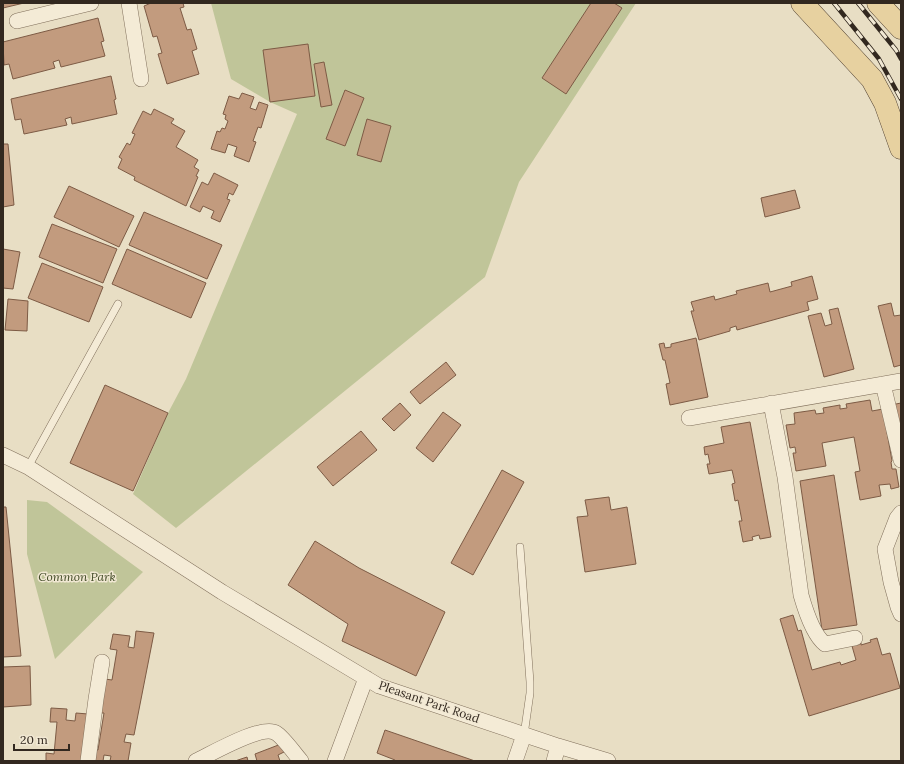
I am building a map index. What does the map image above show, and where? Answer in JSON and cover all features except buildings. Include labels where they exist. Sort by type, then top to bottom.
[{"type":"main road","points":[[802,3],[872,79],[885,103],[901,148]]},
{"type":"main road","points":[[878,3],[901,28]]},
{"type":"street","points":[[17,21],[91,3]]},
{"type":"street","points":[[129,3],[141,79]]},
{"type":"street","points":[[689,418],[901,381]]},
{"type":"street","points":[[883,384],[901,460]]},
{"type":"street","points":[[771,403],[785,477],[801,595],[806,613],[820,640],[825,644],[855,638]]},
{"type":"street","name":"Pleasant Park Road","points":[[3,455],[28,467],[222,592],[379,686],[524,735],[608,761]]},
{"type":"street","points":[[901,513],[897,518],[885,549],[890,582],[901,614]]},
{"type":"street","points":[[88,761],[102,662]]},
{"type":"street","points":[[335,761],[366,678]]},
{"type":"street","points":[[196,761],[232,743],[256,733],[269,730],[277,733],[300,761]]},
{"type":"street","points":[[514,761],[524,735]]},
{"type":"street","points":[[554,761],[558,746]]},
{"type":"lane","points":[[28,467],[118,304]]},
{"type":"lane","points":[[520,547],[530,682],[530,693],[524,735]]},
{"type":"green space","points":[[211,3],[636,3],[519,182],[485,277],[176,528],[133,494],[168,413],[186,379],[297,114],[270,102],[231,79]]},
{"type":"green space","name":"Common Park","points":[[27,500],[47,502],[143,572],[55,659],[27,554]]},
{"type":"railway","points":[[834,3],[879,59],[901,99]]},
{"type":"railway","points":[[858,3],[896,50],[901,59]]}]
